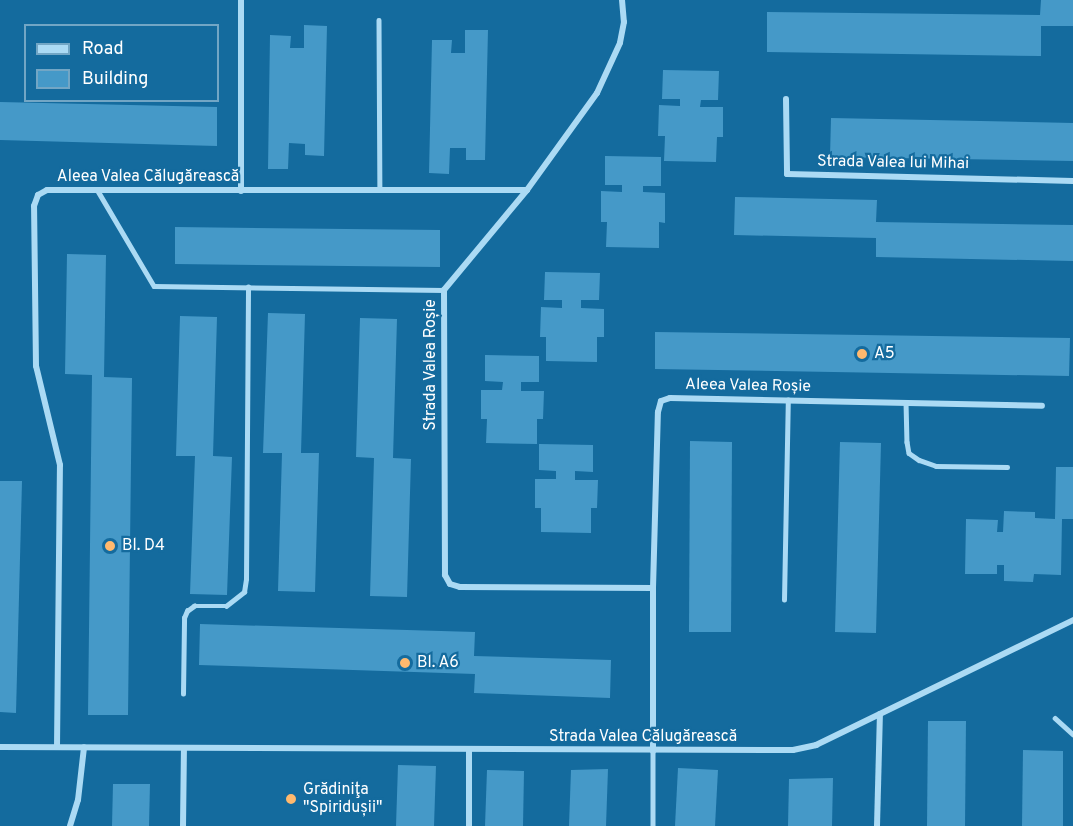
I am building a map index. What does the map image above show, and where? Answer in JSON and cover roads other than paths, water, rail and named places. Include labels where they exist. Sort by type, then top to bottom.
[{"type":"street","points":[[241,0],[241,190]]},
{"type":"street","name":"Strada Valea Roșie","points":[[622,0],[624,22],[615,59],[597,93],[527,190],[444,290],[445,575],[450,584],[653,588]]},
{"type":"street","name":"Strada Valea lui Mihai","points":[[786,99],[787,174],[1073,181]]},
{"type":"street","name":"Aleea Valea Călugărească","points":[[57,747],[60,465],[36,366],[34,206],[38,195],[47,190],[527,190]]},
{"type":"street","name":"Aleea Valea Roșie","points":[[653,751],[653,588],[658,412],[661,401],[670,398],[1042,406]]},
{"type":"street","name":"Strada Valea Călugărească","points":[[0,747],[793,750],[816,745],[1073,620]]},
{"type":"street","points":[[877,826],[880,714]]},
{"type":"street","points":[[70,826],[78,800],[84,747]]},
{"type":"street","points":[[183,826],[184,748]]},
{"type":"street","points":[[469,750],[469,826]]},
{"type":"lane","points":[[380,20],[380,190]]},
{"type":"lane","points":[[98,191],[154,286],[444,290]]},
{"type":"lane","points":[[183,694],[184,618],[187,611],[194,606],[226,606],[236,601],[243,592],[246,579],[248,287]]},
{"type":"lane","points":[[784,600],[788,400]]},
{"type":"lane","points":[[906,402],[909,453],[919,460],[936,466],[1007,467]]},
{"type":"lane","points":[[1055,718],[1073,734]]},
{"type":"lane","points":[[653,751],[653,826]]},
{"type":"place","name":"A5","points":[[862,354]]},
{"type":"place","name":"Bl. D4","points":[[110,546]]},
{"type":"place","name":"Bl. A6","points":[[405,663]]},
{"type":"place","name":"Grădiniţa \"Spiridușii\"","points":[[291,799]]}]
